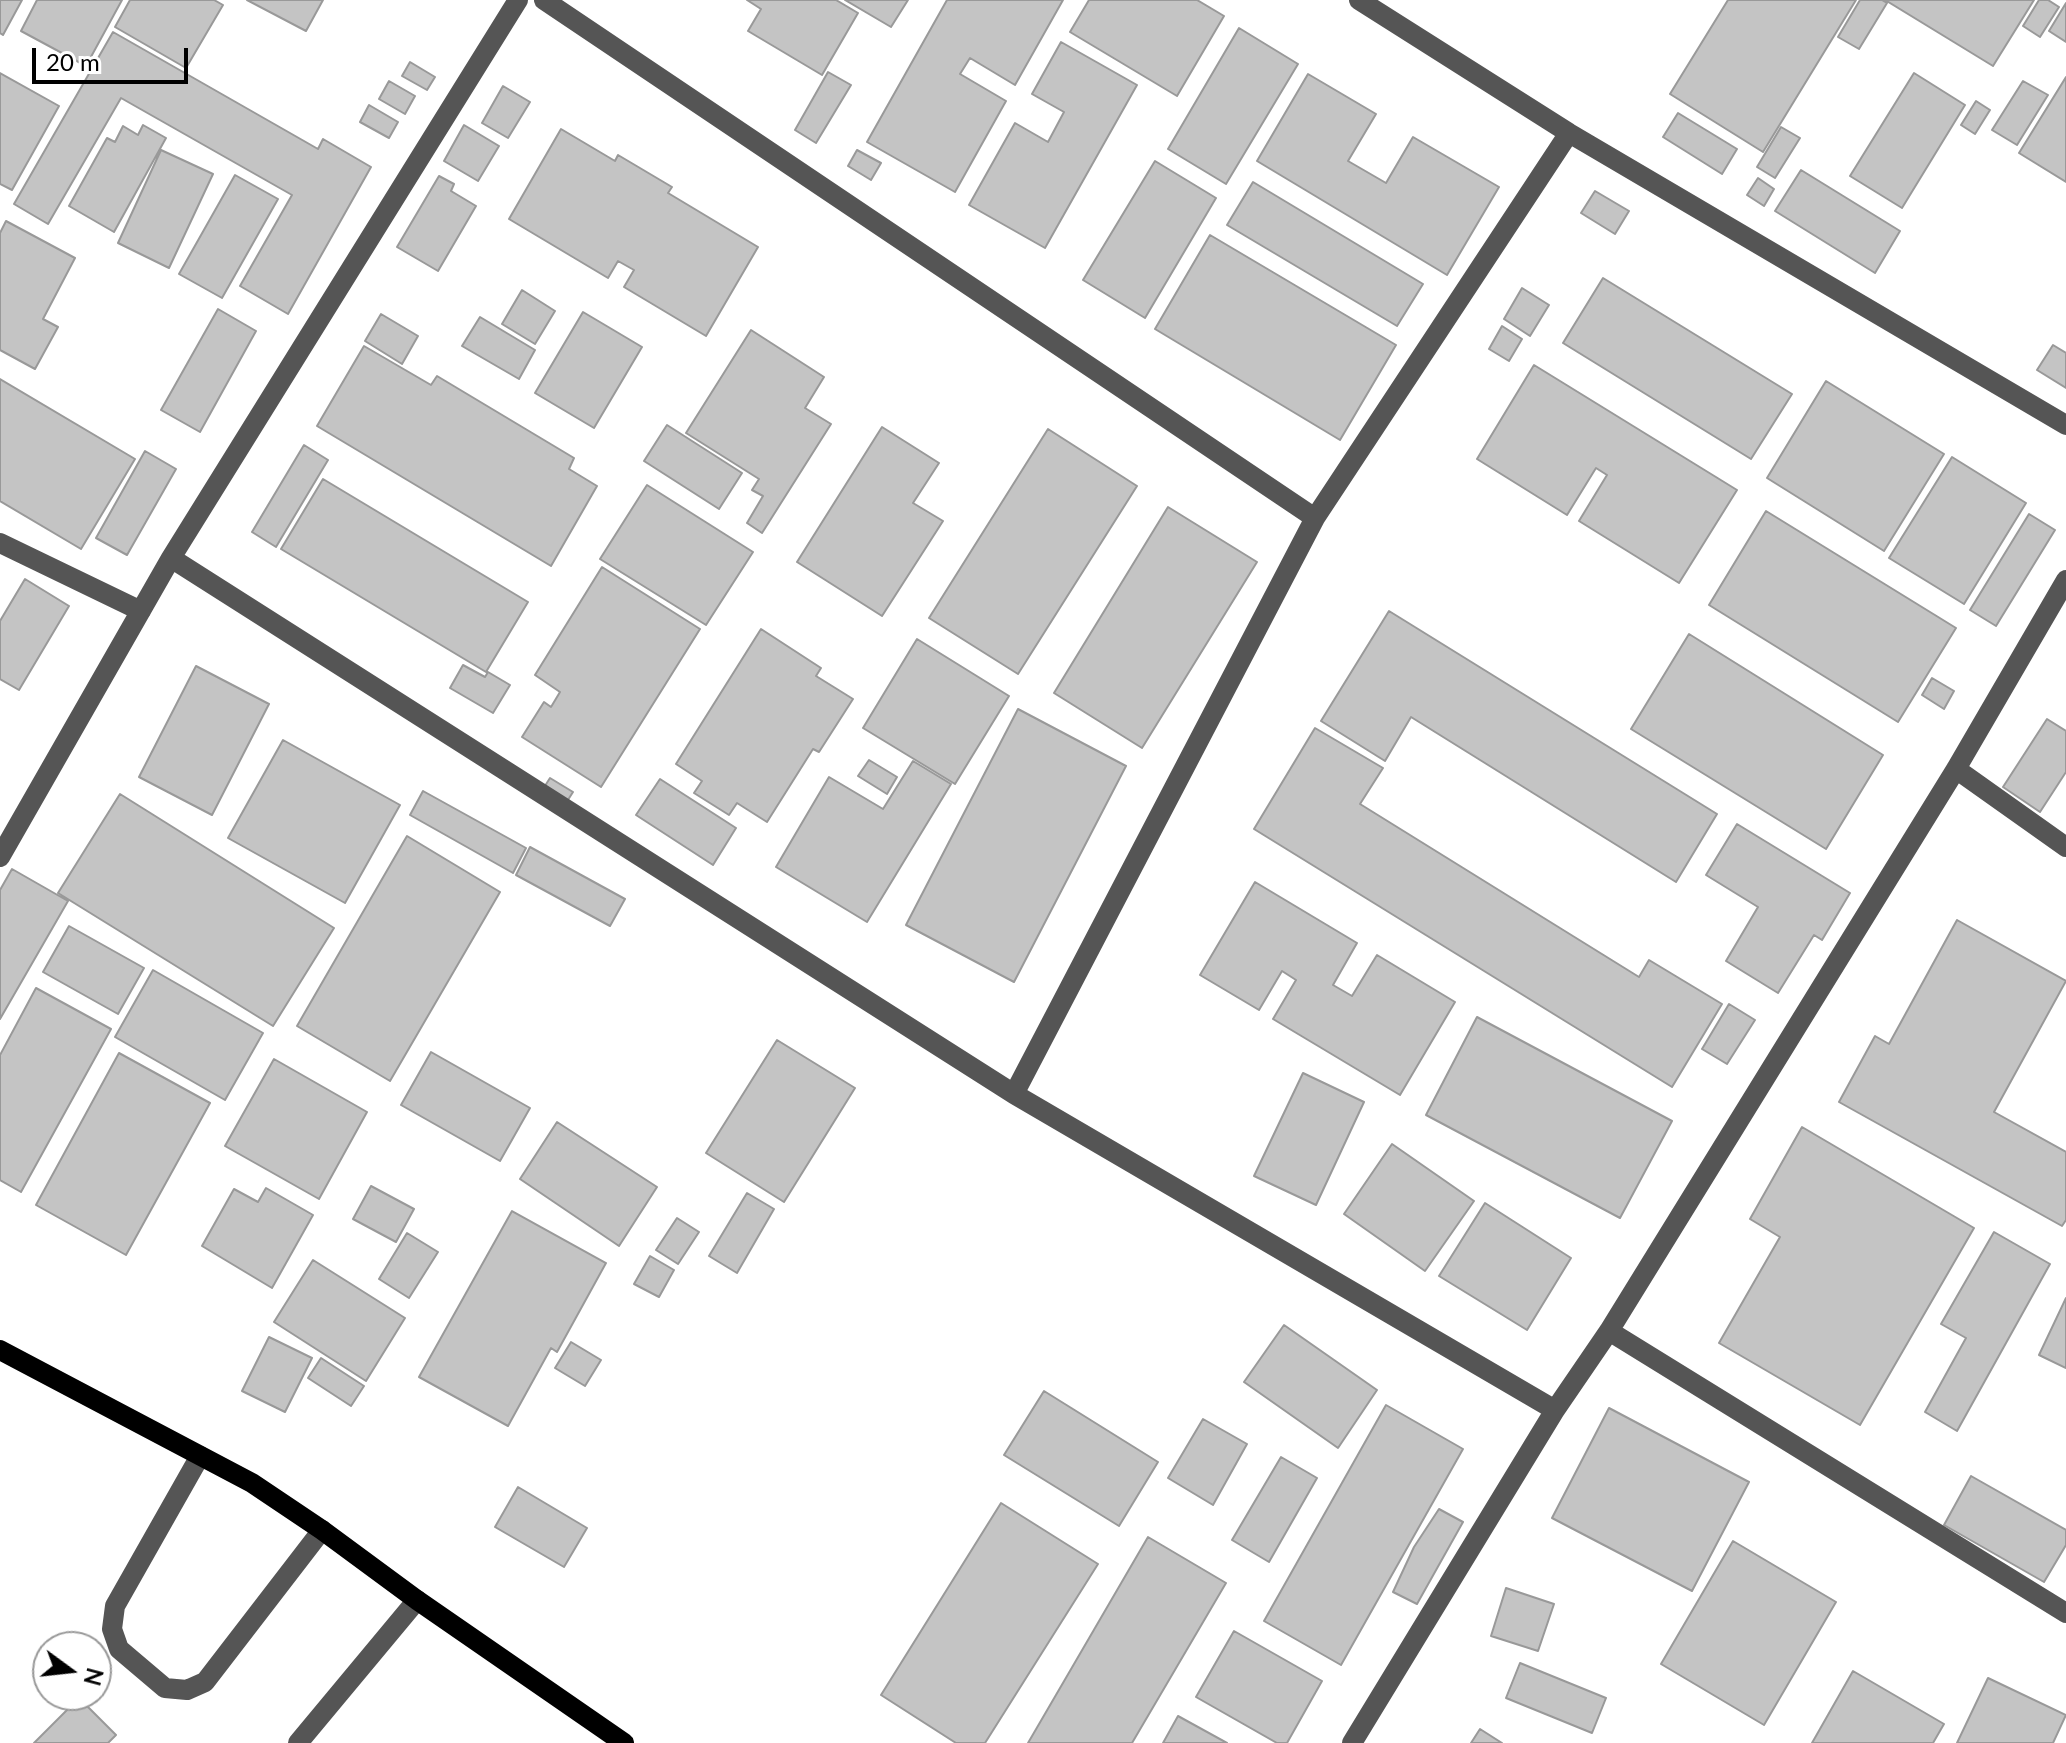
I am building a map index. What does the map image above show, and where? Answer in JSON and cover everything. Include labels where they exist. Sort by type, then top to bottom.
[{"type":"main road","points":[[0,1350],[252,1483],[624,1743]]},
{"type":"street","points":[[0,857],[171,558],[518,0]]},
{"type":"street","points":[[544,0],[1315,518]]},
{"type":"street","points":[[1359,0],[1569,133],[2066,425]]},
{"type":"street","points":[[1014,1094],[1315,518],[1569,133]]},
{"type":"street","points":[[0,543],[141,611]]},
{"type":"street","points":[[171,558],[1014,1094],[1555,1410]]},
{"type":"street","points":[[1352,1743],[1555,1410],[1609,1331],[1956,769],[2066,580]]},
{"type":"street","points":[[1956,769],[2066,847]]},
{"type":"street","points":[[1609,1331],[2066,1613]]},
{"type":"street","points":[[200,1456],[115,1606],[112,1629],[119,1649],[165,1688],[187,1690],[205,1682],[322,1530]]},
{"type":"street","points":[[298,1743],[417,1600]]},
{"type":"building","points":[[0,0],[22,0],[3,35],[0,33]]},
{"type":"building","points":[[37,0],[122,0],[86,66],[21,31]]},
{"type":"building","points":[[130,0],[214,0],[223,5],[186,68],[115,27]]},
{"type":"building","points":[[247,0],[323,0],[306,31]]},
{"type":"building","points":[[747,0],[836,0],[858,13],[822,75],[748,31],[761,9]]},
{"type":"building","points":[[845,0],[908,0],[891,27]]},
{"type":"building","points":[[947,0],[1063,0],[1015,85],[970,58],[960,74],[1006,101],[955,192],[867,142]]},
{"type":"building","points":[[1089,0],[1197,0],[1224,16],[1177,96],[1070,32]]},
{"type":"building","points":[[1728,0],[1856,0],[1763,152],[1670,94]]},
{"type":"building","points":[[1860,0],[1882,0],[1887,3],[1859,49],[1838,37]]},
{"type":"building","points":[[1885,0],[2034,0],[1993,66]]},
{"type":"building","points":[[2039,0],[2048,0],[2059,7],[2040,37],[2023,26]]},
{"type":"building","points":[[2066,3],[2066,42],[2049,31]]},
{"type":"building","points":[[1239,28],[1298,64],[1226,184],[1168,149]]},
{"type":"building","points":[[113,32],[318,149],[323,139],[371,167],[288,314],[240,286],[292,195],[121,98],[48,224],[14,204]]},
{"type":"building","points":[[1061,42],[1137,85],[1045,248],[969,205],[1015,123],[1048,142],[1064,112],[1032,94]]},
{"type":"building","points":[[410,62],[435,77],[427,90],[402,76]]},
{"type":"building","points":[[828,72],[851,85],[816,143],[795,130]]},
{"type":"building","points":[[0,73],[59,106],[12,190],[0,184]]},
{"type":"building","points":[[1914,73],[1965,105],[1902,208],[1850,176]]},
{"type":"building","points":[[1308,74],[1376,114],[1348,161],[1386,183],[1413,137],[1499,187],[1447,275],[1257,161]]},
{"type":"building","points":[[2066,77],[2066,182],[2019,153]]},
{"type":"building","points":[[389,81],[415,96],[405,114],[379,99]]},
{"type":"building","points":[[2023,81],[2048,95],[2017,145],[1992,130]]},
{"type":"building","points":[[503,86],[530,102],[508,138],[482,123]]},
{"type":"building","points":[[1976,101],[1990,110],[1975,134],[1961,125]]},
{"type":"building","points":[[369,105],[398,122],[389,138],[360,122]]},
{"type":"building","points":[[1678,113],[1737,149],[1722,174],[1663,137]]},
{"type":"building","points":[[143,125],[166,138],[114,232],[69,206],[107,138],[115,142],[123,126],[138,135]]},
{"type":"building","points":[[464,125],[499,146],[478,181],[444,161]]},
{"type":"building","points":[[1781,127],[1800,138],[1775,178],[1757,167]]},
{"type":"building","points":[[561,129],[615,161],[618,155],[672,187],[668,193],[758,247],[706,336],[624,287],[634,270],[618,261],[608,278],[509,219]]},
{"type":"building","points":[[161,150],[213,174],[169,268],[118,243]]},
{"type":"building","points":[[857,150],[881,163],[871,180],[848,166]]},
{"type":"building","points":[[1155,161],[1216,198],[1145,318],[1083,280]]},
{"type":"building","points":[[1801,170],[1900,231],[1875,273],[1775,211]]},
{"type":"building","points":[[235,175],[278,199],[222,298],[179,274]]},
{"type":"building","points":[[439,176],[454,184],[451,191],[476,206],[438,271],[397,247]]},
{"type":"building","points":[[1758,178],[1774,189],[1764,206],[1747,195]]},
{"type":"building","points":[[1253,182],[1423,284],[1397,326],[1227,225]]},
{"type":"building","points":[[1595,191],[1629,211],[1615,234],[1581,213]]},
{"type":"building","points":[[6,221],[75,258],[43,319],[58,327],[35,369],[0,350],[0,233]]},
{"type":"building","points":[[1210,235],[1396,345],[1340,440],[1155,329]]},
{"type":"building","points":[[1603,278],[1792,394],[1751,459],[1563,343]]},
{"type":"building","points":[[1522,288],[1549,305],[1530,336],[1504,319]]},
{"type":"building","points":[[522,290],[555,311],[535,344],[502,324]]},
{"type":"building","points":[[218,309],[256,331],[200,432],[161,410]]},
{"type":"building","points":[[583,312],[642,347],[594,428],[535,393]]},
{"type":"building","points":[[381,314],[418,336],[402,364],[365,341]]},
{"type":"building","points":[[480,317],[535,350],[519,379],[462,346]]},
{"type":"building","points":[[1502,326],[1522,339],[1509,361],[1489,349]]},
{"type":"building","points":[[751,330],[824,377],[805,408],[831,424],[762,533],[747,523],[763,496],[752,490],[759,479],[686,433]]},
{"type":"building","points":[[2053,345],[2066,353],[2066,388],[2037,370]]},
{"type":"building","points":[[364,346],[431,385],[437,376],[574,458],[569,469],[597,486],[551,566],[317,426]]},
{"type":"building","points":[[1534,365],[1737,490],[1679,583],[1579,521],[1607,475],[1596,468],[1567,515],[1477,459]]},
{"type":"building","points":[[0,379],[135,459],[81,549],[0,501]]},
{"type":"building","points":[[1826,381],[1944,454],[1884,551],[1767,478]]},
{"type":"building","points":[[667,425],[742,473],[719,509],[644,461]]},
{"type":"building","points":[[882,427],[939,463],[913,503],[943,521],[882,616],[797,562]]},
{"type":"building","points":[[1048,429],[1137,486],[1018,674],[929,618]]},
{"type":"building","points":[[304,445],[328,460],[276,547],[252,532]]},
{"type":"building","points":[[145,451],[176,469],[127,555],[96,538]]},
{"type":"building","points":[[1952,457],[2026,503],[1964,604],[1889,558]]},
{"type":"building","points":[[323,479],[528,602],[486,672],[281,549]]},
{"type":"building","points":[[647,485],[753,552],[706,625],[600,559]]},
{"type":"building","points":[[1168,507],[1257,562],[1142,748],[1054,693]]},
{"type":"building","points":[[1766,511],[1956,628],[1898,722],[1709,605]]},
{"type":"building","points":[[2029,514],[2055,530],[1996,626],[1970,610]]},
{"type":"building","points":[[602,567],[700,629],[601,787],[522,737],[544,702],[551,707],[560,692],[535,675]]},
{"type":"building","points":[[25,579],[69,606],[19,690],[0,679],[0,621]]},
{"type":"building","points":[[1389,611],[1717,814],[1676,882],[1411,717],[1385,761],[1321,721]]},
{"type":"building","points":[[761,629],[821,668],[816,676],[853,699],[819,752],[813,749],[767,822],[737,803],[729,815],[694,793],[702,781],[676,764]]},
{"type":"building","points":[[1689,634],[1883,755],[1826,849],[1631,729]]},
{"type":"building","points":[[917,639],[1009,696],[955,784],[863,728]]},
{"type":"building","points":[[463,665],[485,677],[488,672],[510,685],[493,713],[450,688]]},
{"type":"building","points":[[196,666],[269,704],[212,815],[139,777]]},
{"type":"building","points":[[1932,678],[1954,691],[1944,709],[1922,695]]},
{"type":"building","points":[[1018,709],[1126,766],[1014,982],[906,925]]},
{"type":"building","points":[[2047,719],[2066,731],[2066,772],[2040,812],[2003,787]]},
{"type":"building","points":[[1315,728],[1383,768],[1360,804],[1639,977],[1649,960],[1722,1004],[1672,1087],[1254,829]]},
{"type":"building","points":[[283,740],[400,805],[345,903],[228,838]]},
{"type":"building","points":[[869,760],[897,777],[887,794],[858,776]]},
{"type":"building","points":[[913,761],[951,784],[867,922],[776,867],[829,777],[883,809]]},
{"type":"building","points":[[550,778],[573,792],[566,803],[543,789]]},
{"type":"building","points":[[660,779],[736,828],[713,865],[636,815]]},
{"type":"building","points":[[423,791],[526,848],[513,873],[410,815]]},
{"type":"building","points":[[120,794],[334,928],[273,1026],[58,893]]},
{"type":"building","points":[[1737,824],[1850,893],[1822,940],[1814,935],[1778,993],[1726,961],[1758,907],[1706,875]]},
{"type":"building","points":[[407,836],[500,892],[390,1081],[297,1026]]},
{"type":"building","points":[[530,847],[625,899],[610,926],[516,875]]},
{"type":"building","points":[[12,869],[68,901],[0,1019],[0,890]]},
{"type":"building","points":[[1255,882],[1357,943],[1333,985],[1352,996],[1377,955],[1455,1002],[1400,1095],[1273,1019],[1296,980],[1282,971],[1259,1010],[1200,975]]},
{"type":"building","points":[[1957,920],[2066,981],[1994,1112],[2066,1152],[2066,1220],[2062,1226],[1839,1102],[1875,1036],[1889,1044]]},
{"type":"building","points":[[69,926],[144,968],[118,1014],[43,972]]},
{"type":"building","points":[[153,970],[263,1033],[225,1100],[115,1037]]},
{"type":"building","points":[[36,988],[111,1029],[21,1192],[0,1180],[0,1055]]},
{"type":"building","points":[[1729,1004],[1755,1020],[1727,1064],[1702,1049]]},
{"type":"building","points":[[1477,1017],[1672,1121],[1620,1218],[1426,1115]]},
{"type":"building","points":[[777,1040],[855,1088],[784,1202],[706,1153]]},
{"type":"building","points":[[431,1052],[530,1108],[500,1161],[401,1105]]},
{"type":"building","points":[[119,1053],[210,1103],[126,1255],[36,1205]]},
{"type":"building","points":[[274,1059],[367,1112],[319,1199],[225,1146]]},
{"type":"building","points":[[1303,1073],[1364,1102],[1316,1205],[1254,1176]]},
{"type":"building","points":[[557,1122],[657,1187],[619,1246],[520,1179]]},
{"type":"building","points":[[1802,1127],[1974,1228],[1860,1425],[1719,1343],[1780,1237],[1750,1219]]},
{"type":"building","points":[[1392,1144],[1474,1201],[1425,1271],[1344,1214]]},
{"type":"building","points":[[371,1186],[414,1209],[396,1242],[353,1219]]},
{"type":"building","points":[[266,1188],[313,1215],[272,1288],[202,1246],[234,1189],[258,1202]]},
{"type":"building","points":[[747,1193],[774,1209],[737,1273],[709,1256]]},
{"type":"building","points":[[1485,1203],[1571,1258],[1527,1330],[1439,1276]]},
{"type":"building","points":[[512,1211],[606,1263],[557,1352],[551,1348],[508,1426],[419,1377]]},
{"type":"building","points":[[677,1218],[699,1232],[678,1264],[656,1250]]},
{"type":"building","points":[[1994,1232],[2050,1264],[1957,1431],[1925,1412],[1966,1338],[1941,1324]]},
{"type":"building","points":[[407,1233],[438,1252],[409,1298],[379,1279]]},
{"type":"building","points":[[650,1256],[674,1270],[659,1297],[634,1284]]},
{"type":"building","points":[[313,1260],[405,1318],[366,1381],[274,1322]]},
{"type":"building","points":[[2066,1298],[2066,1368],[2039,1355]]},
{"type":"building","points":[[1284,1325],[1377,1390],[1338,1448],[1244,1382]]},
{"type":"building","points":[[269,1337],[312,1358],[285,1412],[242,1391]]},
{"type":"building","points":[[571,1342],[601,1360],[585,1386],[555,1368]]},
{"type":"building","points":[[321,1358],[364,1386],[351,1406],[308,1378]]},
{"type":"building","points":[[1044,1391],[1158,1462],[1119,1526],[1004,1455]]},
{"type":"building","points":[[1386,1405],[1463,1449],[1341,1665],[1264,1621]]},
{"type":"building","points":[[1609,1408],[1749,1482],[1692,1591],[1552,1518]]},
{"type":"building","points":[[1203,1419],[1247,1444],[1213,1505],[1168,1478]]},
{"type":"building","points":[[1281,1457],[1317,1478],[1269,1562],[1232,1540]]},
{"type":"building","points":[[1971,1476],[2066,1530],[2066,1545],[2044,1582],[1944,1525]]},
{"type":"building","points":[[518,1487],[587,1528],[564,1567],[495,1527]]},
{"type":"building","points":[[1001,1503],[1098,1564],[985,1743],[956,1743],[881,1695]]},
{"type":"building","points":[[1439,1509],[1463,1522],[1417,1604],[1393,1592],[1414,1547]]},
{"type":"building","points":[[1148,1537],[1226,1583],[1132,1743],[1028,1743]]},
{"type":"building","points":[[1733,1541],[1836,1602],[1764,1725],[1661,1664]]},
{"type":"building","points":[[1506,1588],[1554,1604],[1538,1651],[1491,1636]]},
{"type":"building","points":[[1234,1631],[1322,1681],[1287,1743],[1277,1743],[1196,1697]]},
{"type":"building","points":[[1520,1663],[1606,1698],[1592,1733],[1506,1698]]},
{"type":"building","points":[[1853,1671],[1944,1724],[1933,1743],[1812,1743]]},
{"type":"building","points":[[1988,1678],[2066,1715],[2053,1743],[1957,1743]]},
{"type":"building","points":[[66,1711],[92,1711],[116,1735],[108,1743],[34,1743]]},
{"type":"building","points":[[1178,1716],[1227,1743],[1163,1743]]},
{"type":"building","points":[[1480,1729],[1502,1743],[1471,1743]]}]
